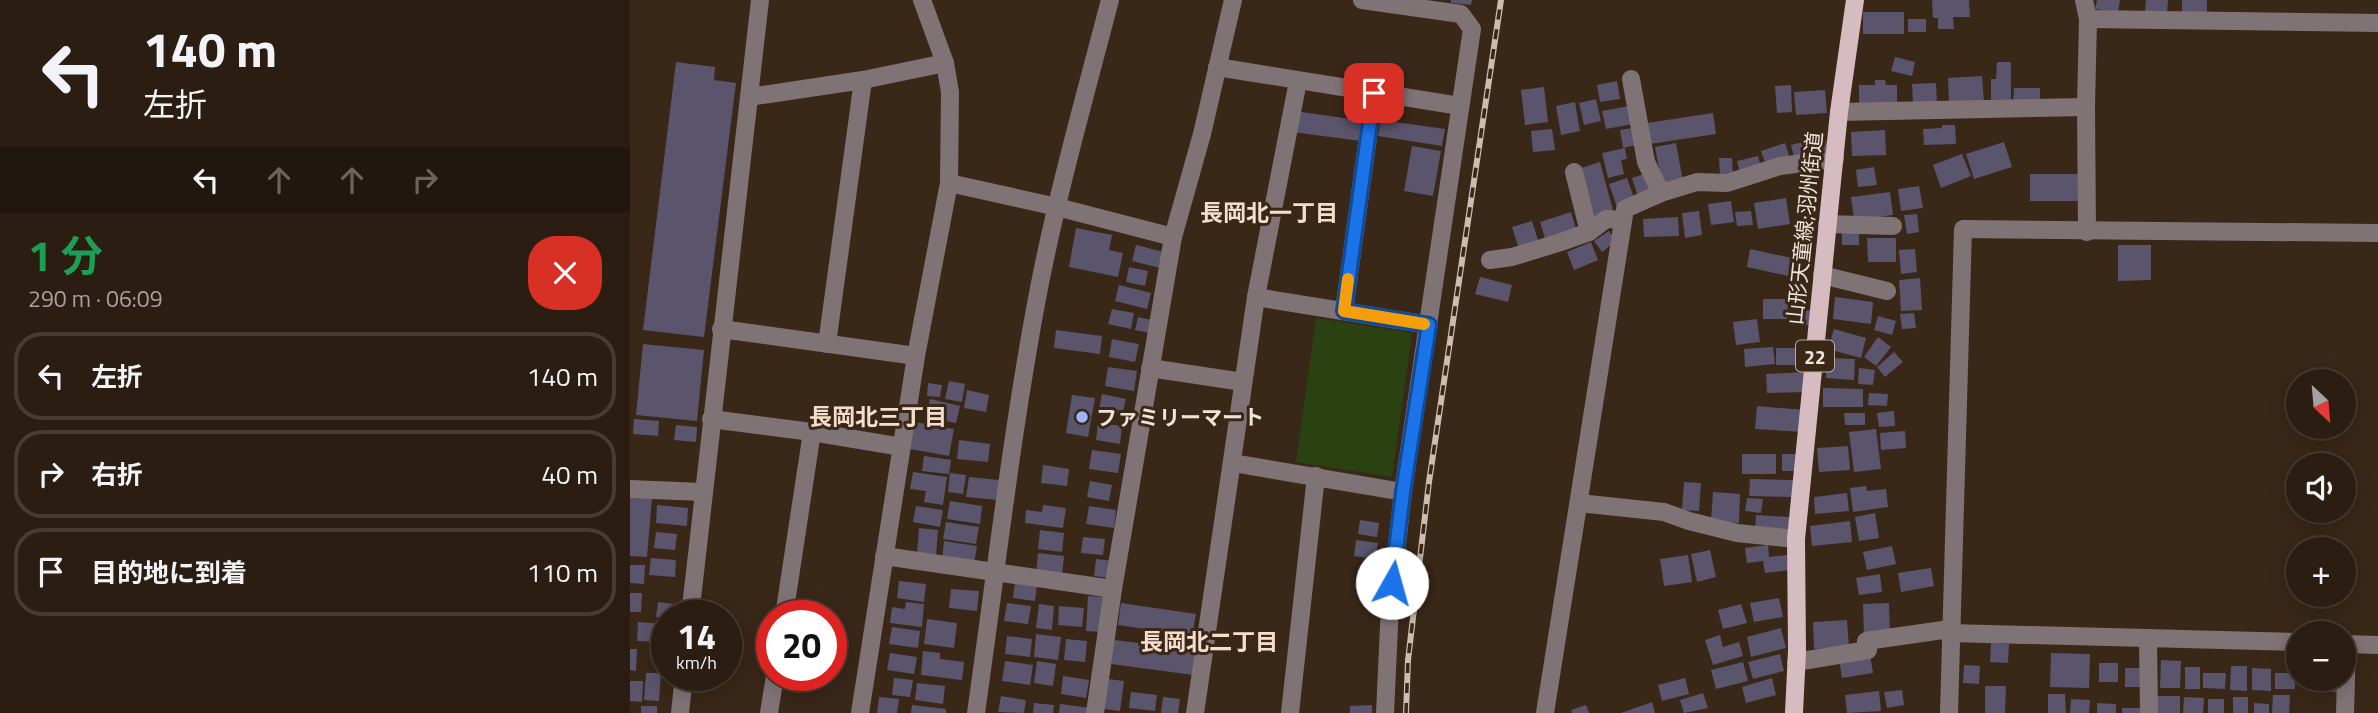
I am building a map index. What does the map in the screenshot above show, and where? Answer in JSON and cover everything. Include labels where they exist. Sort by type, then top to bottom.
[{"type":"main road","name":"山形天童線;羽州街道","points":[[1794,713],[1796,540],[1839,112],[1854,0]]},
{"type":"street","points":[[692,600],[760,0]]},
{"type":"street","points":[[860,713],[916,356],[949,183],[950,92],[945,64],[922,0]]},
{"type":"street","points":[[976,713],[1039,288],[1110,0]]},
{"type":"street","points":[[1095,713],[1113,589],[1173,237],[1202,134],[1233,0]]},
{"type":"street","points":[[1362,0],[1461,14],[1472,29],[1403,492],[1390,606],[1385,713]]},
{"type":"street","points":[[2084,0],[2088,19],[2087,232]]},
{"type":"street","points":[[2088,19],[2378,23]]},
{"type":"street","points":[[749,97],[863,80],[945,64]]},
{"type":"street","points":[[1217,67],[1460,106]]},
{"type":"street","points":[[1631,79],[1646,162],[1661,193]]},
{"type":"street","points":[[827,344],[863,80]]},
{"type":"street","points":[[1195,713],[1233,463],[1242,382],[1298,81]]},
{"type":"street","points":[[1344,311],[1374,93]]},
{"type":"street","points":[[1839,112],[2086,107]]},
{"type":"street","points":[[1545,713],[1625,209],[1661,193],[1697,182],[1727,183],[1780,166],[1835,159]]},
{"type":"street","points":[[1574,172],[1589,232]]},
{"type":"street","points":[[949,183],[1173,237]]},
{"type":"street","points":[[1490,260],[1512,257],[1589,232],[1606,219],[1622,219]]},
{"type":"street","points":[[1827,224],[1893,226]]},
{"type":"street","points":[[1949,713],[1963,229],[2378,233]]},
{"type":"street","points":[[1822,275],[1887,291]]},
{"type":"street","points":[[1256,297],[1429,325]]},
{"type":"street","points":[[721,329],[916,356]]},
{"type":"street","points":[[1150,368],[1242,382]]},
{"type":"street","points":[[711,419],[902,447]]},
{"type":"street","points":[[786,600],[812,432]]},
{"type":"street","points":[[1233,463],[1403,492]]},
{"type":"street","points":[[1290,713],[1316,476]]},
{"type":"street","points":[[630,489],[702,492]]},
{"type":"street","points":[[1579,503],[1664,512],[1737,533],[1796,540]]},
{"type":"street","points":[[884,556],[1113,589]]},
{"type":"street","points":[[1796,662],[1868,650],[1866,641],[1950,631],[2286,642]]},
{"type":"street","points":[[2148,638],[2149,713]]},
{"type":"street","points":[[2356,644],[2378,645]]},
{"type":"street","points":[[680,713],[682,691]]},
{"type":"street","points":[[769,713],[773,691]]},
{"type":"street","points":[[2345,691],[2345,713]]},
{"type":"green space","points":[[1316,318],[1412,333],[1392,477],[1296,462]]},
{"type":"building","points":[[1451,0],[1472,0],[1471,5],[1451,3]]},
{"type":"building","points":[[1932,0],[1969,0],[1970,17],[1953,17],[1954,29],[1938,29],[1938,18],[1933,18]]},
{"type":"building","points":[[2097,0],[2120,0],[2118,12],[2095,9]]},
{"type":"building","points":[[2146,0],[2168,0],[2167,13],[2145,11]]},
{"type":"building","points":[[2182,0],[2207,0],[2207,14],[2182,13]]},
{"type":"building","points":[[1863,12],[1904,12],[1904,34],[1863,34]]},
{"type":"building","points":[[1908,19],[1926,19],[1926,32],[1908,32]]},
{"type":"building","points":[[1895,57],[1915,62],[1912,76],[1891,71]]},
{"type":"building","points":[[676,62],[715,67],[714,80],[736,83],[704,337],[643,330]]},
{"type":"building","points":[[1997,62],[2011,62],[2011,103],[1991,103],[1991,79],[1996,79]]},
{"type":"building","points":[[1982,76],[1984,102],[1949,103],[1948,78]]},
{"type":"building","points":[[1875,80],[1885,80],[1886,85],[1897,85],[1897,106],[1859,106],[1859,85],[1875,85]]},
{"type":"building","points":[[1617,81],[1620,99],[1600,102],[1597,85]]},
{"type":"building","points":[[1936,83],[1937,104],[1913,104],[1912,84]]},
{"type":"building","points":[[1791,85],[1792,112],[1777,113],[1775,86]]},
{"type":"building","points":[[1544,87],[1548,122],[1525,125],[1521,90]]},
{"type":"building","points":[[2014,88],[2040,88],[2040,104],[2013,104]]},
{"type":"building","points":[[1825,90],[1827,113],[1796,115],[1794,92]]},
{"type":"building","points":[[1596,99],[1601,121],[1584,125],[1579,103]]},
{"type":"building","points":[[1575,102],[1580,131],[1561,135],[1556,106]]},
{"type":"building","points":[[1629,106],[1633,124],[1606,129],[1602,111]]},
{"type":"building","points":[[1295,111],[1364,121],[1361,141],[1292,132]]},
{"type":"building","points":[[1713,113],[1716,134],[1650,144],[1647,123]]},
{"type":"building","points":[[1381,120],[1445,129],[1442,146],[1378,136]]},
{"type":"building","points":[[1942,125],[1955,125],[1956,144],[1924,145],[1923,129],[1942,128]]},
{"type":"building","points":[[1632,128],[1636,145],[1623,148],[1620,130]]},
{"type":"building","points":[[1552,129],[1555,150],[1533,152],[1531,131]]},
{"type":"building","points":[[1885,130],[1886,155],[1852,156],[1851,132]]},
{"type":"building","points":[[1825,136],[1829,152],[1795,161],[1791,145]]},
{"type":"building","points":[[2004,142],[2012,167],[1974,179],[1966,154]]},
{"type":"building","points":[[1676,143],[1683,181],[1662,185],[1655,147]]},
{"type":"building","points":[[1785,143],[1790,158],[1766,166],[1761,151]]},
{"type":"building","points":[[1412,146],[1441,151],[1433,196],[1404,191]]},
{"type":"building","points":[[1625,148],[1627,159],[1621,160],[1624,174],[1608,178],[1602,153]]},
{"type":"building","points":[[1962,154],[1971,176],[1941,188],[1933,165]]},
{"type":"building","points":[[1758,156],[1761,167],[1740,173],[1737,161]]},
{"type":"building","points":[[1719,158],[1732,158],[1733,175],[1720,176]]},
{"type":"building","points":[[1600,162],[1614,214],[1595,219],[1581,168]]},
{"type":"building","points":[[1874,167],[1877,185],[1858,187],[1856,170]]},
{"type":"building","points":[[1644,174],[1652,196],[1639,200],[1632,178]]},
{"type":"building","points":[[2030,174],[2078,174],[2079,201],[2030,201]]},
{"type":"building","points":[[1627,178],[1635,201],[1617,207],[1609,184]]},
{"type":"building","points":[[1919,186],[1923,208],[1901,211],[1898,189]]},
{"type":"building","points":[[1890,192],[1893,215],[1854,220],[1851,197]]},
{"type":"building","points":[[1786,198],[1790,224],[1758,229],[1754,203]]},
{"type":"building","points":[[1731,201],[1734,222],[1711,225],[1708,204]]},
{"type":"building","points":[[1699,211],[1702,235],[1685,238],[1682,213]]},
{"type":"building","points":[[1751,211],[1753,225],[1737,226],[1735,212]]},
{"type":"building","points":[[1571,212],[1577,232],[1546,242],[1540,222]]},
{"type":"building","points":[[1917,214],[1919,232],[1907,234],[1904,215]]},
{"type":"building","points":[[1678,217],[1679,236],[1644,237],[1643,219]]},
{"type":"building","points":[[1532,221],[1539,243],[1519,249],[1512,227]]},
{"type":"building","points":[[1076,228],[1112,235],[1109,250],[1123,253],[1118,277],[1069,267]]},
{"type":"building","points":[[1609,231],[1616,241],[1602,252],[1594,241]]},
{"type":"building","points":[[1859,231],[1859,245],[1842,245],[1842,232]]},
{"type":"building","points":[[1867,238],[1896,238],[1896,262],[1868,262]]},
{"type":"building","points":[[1591,242],[1598,260],[1574,270],[1567,252]]},
{"type":"building","points":[[1136,245],[1164,252],[1160,268],[1132,261]]},
{"type":"building","points":[[2118,245],[2151,245],[2151,280],[2118,281]]},
{"type":"building","points":[[1750,249],[1797,259],[1793,277],[1747,267]]},
{"type":"building","points":[[1915,249],[1917,272],[1901,274],[1899,250]]},
{"type":"building","points":[[1129,267],[1148,271],[1145,286],[1126,282]]},
{"type":"building","points":[[1480,277],[1512,285],[1508,302],[1475,294]]},
{"type":"building","points":[[1920,278],[1922,310],[1901,311],[1899,280]]},
{"type":"building","points":[[1119,285],[1151,293],[1147,309],[1115,301]]},
{"type":"building","points":[[1835,297],[1873,302],[1871,324],[1833,319]]},
{"type":"building","points":[[1763,299],[1788,299],[1787,319],[1763,319]]},
{"type":"building","points":[[1112,309],[1134,313],[1131,329],[1108,324]]},
{"type":"building","points":[[1792,309],[1812,310],[1812,325],[1791,325]]},
{"type":"building","points":[[1914,313],[1916,328],[1902,329],[1900,314]]},
{"type":"building","points":[[1878,316],[1896,321],[1892,335],[1874,330]]},
{"type":"building","points":[[1138,317],[1152,320],[1150,333],[1135,330]]},
{"type":"building","points":[[1757,319],[1760,342],[1736,345],[1733,322]]},
{"type":"building","points":[[1834,329],[1866,338],[1861,358],[1828,349]]},
{"type":"building","points":[[1056,330],[1102,336],[1100,354],[1054,348]]},
{"type":"building","points":[[1878,337],[1891,347],[1876,366],[1864,357]]},
{"type":"building","points":[[1112,339],[1139,344],[1135,362],[1109,357]]},
{"type":"building","points":[[643,344],[704,350],[697,421],[636,415]]},
{"type":"building","points":[[1773,347],[1775,364],[1745,367],[1744,349]]},
{"type":"building","points":[[1776,348],[1808,348],[1808,365],[1776,365]]},
{"type":"building","points":[[1894,352],[1903,362],[1885,377],[1877,367]]},
{"type":"building","points":[[1827,358],[1855,359],[1854,380],[1826,378]]},
{"type":"building","points":[[1108,367],[1137,371],[1134,391],[1105,386]]},
{"type":"building","points":[[1859,368],[1875,370],[1873,385],[1858,384]]},
{"type":"building","points":[[1805,372],[1806,392],[1767,393],[1766,374]]},
{"type":"building","points":[[949,381],[965,384],[962,402],[945,399]]},
{"type":"building","points":[[928,383],[942,385],[940,397],[927,396]]},
{"type":"building","points":[[1823,388],[1863,389],[1863,407],[1823,407]]},
{"type":"building","points":[[967,390],[989,395],[986,412],[964,408]]},
{"type":"building","points":[[1869,393],[1888,394],[1887,406],[1868,405]]},
{"type":"building","points":[[1102,394],[1126,399],[1122,415],[1099,410]]},
{"type":"building","points":[[1072,395],[1095,398],[1088,437],[1066,433]]},
{"type":"building","points":[[930,399],[960,406],[956,423],[926,417]]},
{"type":"building","points":[[1757,406],[1804,410],[1803,432],[1755,429]]},
{"type":"building","points":[[1894,411],[1895,426],[1879,427],[1877,413]]},
{"type":"building","points":[[1844,413],[1865,413],[1865,425],[1845,425]]},
{"type":"building","points":[[634,419],[659,421],[658,436],[633,434]]},
{"type":"building","points":[[914,422],[954,429],[949,456],[910,449]]},
{"type":"building","points":[[1098,423],[1122,426],[1120,444],[1096,440]]},
{"type":"building","points":[[676,425],[697,427],[696,442],[674,440]]},
{"type":"building","points":[[1876,429],[1881,469],[1854,472],[1849,432]]},
{"type":"building","points":[[1905,431],[1906,448],[1881,450],[1880,433]]},
{"type":"building","points":[[959,440],[990,444],[988,462],[957,459]]},
{"type":"building","points":[[1848,446],[1850,470],[1819,472],[1817,448]]},
{"type":"building","points":[[1092,450],[1121,454],[1118,473],[1089,469]]},
{"type":"building","points":[[1742,454],[1776,454],[1776,474],[1742,474]]},
{"type":"building","points":[[1782,454],[1798,454],[1798,471],[1782,471]]},
{"type":"building","points":[[924,456],[951,460],[949,474],[922,471]]},
{"type":"building","points":[[1043,465],[1069,469],[1067,486],[1041,483]]},
{"type":"building","points":[[913,472],[947,477],[943,505],[924,502],[926,491],[910,489]]},
{"type":"building","points":[[950,473],[966,475],[963,494],[948,492]]},
{"type":"building","points":[[969,477],[999,480],[997,500],[966,497]]},
{"type":"building","points":[[1750,479],[1793,480],[1793,497],[1749,496]]},
{"type":"building","points":[[1090,481],[1112,485],[1109,501],[1087,497]]},
{"type":"building","points":[[1684,482],[1701,483],[1699,511],[1682,510]]},
{"type":"building","points":[[1866,486],[1867,491],[1886,489],[1888,507],[1853,512],[1850,488]]},
{"type":"building","points":[[1713,492],[1740,494],[1739,523],[1711,521]]},
{"type":"building","points":[[1847,493],[1849,511],[1815,514],[1814,497]]},
{"type":"building","points":[[630,496],[652,498],[647,557],[630,556]]},
{"type":"building","points":[[1747,498],[1763,499],[1761,513],[1745,511]]},
{"type":"building","points":[[950,501],[982,506],[980,524],[947,519]]},
{"type":"building","points":[[657,505],[688,508],[687,526],[656,523]]},
{"type":"building","points":[[1043,505],[1066,508],[1063,528],[1025,523],[1026,510],[1042,512]]},
{"type":"building","points":[[916,506],[943,510],[940,527],[913,522]]},
{"type":"building","points":[[1089,506],[1116,510],[1114,528],[1086,524]]},
{"type":"building","points":[[1875,513],[1879,538],[1859,541],[1855,517]]},
{"type":"building","points":[[1756,515],[1789,517],[1789,532],[1755,530]]},
{"type":"building","points":[[1360,520],[1379,523],[1377,537],[1358,534]]},
{"type":"building","points":[[1850,521],[1852,542],[1812,546],[1810,526]]},
{"type":"building","points":[[946,522],[979,527],[976,544],[943,539]]},
{"type":"building","points":[[919,528],[938,530],[936,556],[917,554]]},
{"type":"building","points":[[1040,530],[1064,533],[1062,552],[1038,549]]},
{"type":"building","points":[[656,532],[677,534],[675,550],[654,548]]},
{"type":"building","points":[[1083,537],[1105,539],[1103,555],[1081,553]]},
{"type":"building","points":[[1356,540],[1378,543],[1375,559],[1354,556]]},
{"type":"building","points":[[944,541],[977,546],[974,564],[942,559]]},
{"type":"building","points":[[1768,545],[1769,557],[1787,555],[1789,570],[1765,573],[1763,561],[1747,563],[1745,548]]},
{"type":"building","points":[[1892,546],[1896,564],[1867,570],[1863,552]]},
{"type":"building","points":[[1710,550],[1716,577],[1697,582],[1691,554]]},
{"type":"building","points":[[1038,553],[1064,556],[1062,576],[1036,573]]},
{"type":"building","points":[[1688,555],[1692,582],[1664,586],[1660,559]]},
{"type":"building","points":[[651,558],[676,560],[675,577],[649,575]]},
{"type":"building","points":[[1096,559],[1113,561],[1110,578],[1094,576]]},
{"type":"building","points":[[630,565],[645,565],[644,584],[630,583]]},
{"type":"building","points":[[1931,568],[1934,586],[1901,592],[1898,573]]},
{"type":"building","points":[[1880,574],[1882,592],[1859,595],[1856,578]]},
{"type":"building","points":[[899,581],[926,584],[924,602],[897,598]]},
{"type":"building","points":[[1015,582],[1037,585],[1035,601],[1013,598]]},
{"type":"building","points":[[951,589],[979,591],[977,611],[949,608]]},
{"type":"building","points":[[630,593],[642,593],[641,612],[630,612]]},
{"type":"building","points":[[1088,596],[1104,597],[1101,632],[1086,631]]},
{"type":"building","points":[[1779,598],[1783,617],[1754,622],[1750,603]]},
{"type":"building","points":[[906,602],[924,604],[922,627],[890,623],[892,607],[905,609]]},
{"type":"building","points":[[1007,603],[1031,606],[1028,624],[1004,621]]},
{"type":"building","points":[[1121,603],[1196,614],[1192,636],[1118,625]]},
{"type":"building","points":[[1889,603],[1890,636],[1864,637],[1863,604]]},
{"type":"building","points":[[1039,604],[1054,606],[1052,630],[1036,628]]},
{"type":"building","points":[[1741,604],[1747,623],[1723,629],[1718,610]]},
{"type":"building","points":[[1059,606],[1084,608],[1082,627],[1058,625]]},
{"type":"building","points":[[927,619],[957,623],[954,648],[924,644]]},
{"type":"building","points":[[1847,620],[1849,647],[1814,649],[1813,622]]},
{"type":"building","points":[[638,622],[651,623],[651,642],[637,641]]},
{"type":"building","points":[[892,627],[920,631],[918,648],[889,644]]},
{"type":"building","points":[[1781,628],[1786,648],[1751,657],[1747,637]]},
{"type":"building","points":[[1036,634],[1061,637],[1058,660],[1034,657]]},
{"type":"building","points":[[1720,635],[1723,647],[1739,642],[1743,656],[1713,665],[1705,640]]},
{"type":"building","points":[[1007,636],[1032,639],[1030,657],[1005,654]]},
{"type":"building","points":[[1066,639],[1087,641],[1085,662],[1064,660]]},
{"type":"building","points":[[1114,640],[1196,650],[1193,675],[1111,664]]},
{"type":"building","points":[[1991,643],[2009,644],[2008,663],[1990,662]]},
{"type":"building","points":[[630,649],[637,649],[636,671],[630,670]]},
{"type":"building","points":[[923,651],[940,653],[940,659],[964,662],[962,680],[921,675]]},
{"type":"building","points":[[890,653],[917,657],[914,674],[887,670]]},
{"type":"building","points":[[2051,653],[2090,654],[2089,688],[2050,687]]},
{"type":"building","points":[[1780,654],[1784,671],[1753,679],[1748,662]]},
{"type":"building","points":[[1870,655],[1873,673],[1842,678],[1839,660]]},
{"type":"building","points":[[2161,660],[2181,661],[2180,688],[2160,688]]},
{"type":"building","points":[[1005,661],[1033,665],[1030,685],[1002,681]]},
{"type":"building","points":[[1037,661],[1056,664],[1053,686],[1034,683]]},
{"type":"building","points":[[1743,662],[1748,681],[1716,689],[1711,670]]},
{"type":"building","points":[[2099,663],[2118,663],[2118,682],[2099,682]]},
{"type":"building","points":[[1964,665],[1980,666],[1979,684],[1963,683]]},
{"type":"building","points":[[2231,666],[2247,666],[2247,691],[2230,690]]},
{"type":"building","points":[[2185,667],[2200,667],[2200,689],[2185,689]]},
{"type":"building","points":[[2125,668],[2143,668],[2143,687],[2125,687]]},
{"type":"building","points":[[2252,668],[2271,669],[2271,691],[2252,690]]},
{"type":"building","points":[[646,673],[651,673],[651,691],[660,691],[659,701],[644,700]]},
{"type":"building","points":[[2203,673],[2226,673],[2225,689],[2203,688]]},
{"type":"building","points":[[2275,673],[2286,673],[2286,689],[2275,689]]},
{"type":"building","points":[[1063,676],[1089,680],[1086,698],[1061,694]]},
{"type":"building","points":[[894,678],[913,680],[910,697],[892,695]]},
{"type":"building","points":[[1685,678],[1689,694],[1662,701],[1658,685]]},
{"type":"building","points":[[1772,678],[1776,695],[1746,703],[1742,687]]},
{"type":"building","points":[[1108,679],[1124,681],[1120,711],[1104,709]]},
{"type":"building","points":[[630,681],[643,681],[642,702],[630,701]]},
{"type":"building","points":[[917,683],[945,686],[943,704],[915,700]]},
{"type":"building","points":[[1985,686],[2006,686],[2005,713],[1985,713]]},
{"type":"building","points":[[1902,690],[1904,705],[1887,708],[1884,692]]},
{"type":"building","points":[[1879,691],[1881,711],[1847,713],[1845,695]]},
{"type":"building","points":[[1131,692],[1157,695],[1155,711],[1129,708]]},
{"type":"building","points":[[1703,693],[1708,708],[1684,713],[1680,700]]},
{"type":"building","points":[[2048,694],[2065,694],[2066,713],[2048,713]]},
{"type":"building","points":[[2273,695],[2290,695],[2289,713],[2272,713]]},
{"type":"building","points":[[1001,696],[1026,700],[1024,713],[998,712]]},
{"type":"building","points":[[2156,696],[2180,696],[2180,713],[2156,713]]},
{"type":"building","points":[[879,697],[899,699],[897,713],[877,713]]},
{"type":"building","points":[[1163,697],[1180,699],[1178,713],[1161,713]]},
{"type":"building","points":[[2184,697],[2204,698],[2203,713],[2183,713]]},
{"type":"building","points":[[2233,697],[2248,697],[2248,713],[2233,713]]},
{"type":"building","points":[[2071,699],[2090,700],[2089,713],[2070,713]]},
{"type":"building","points":[[2208,699],[2224,699],[2224,713],[2208,713]]},
{"type":"building","points":[[1652,702],[1655,713],[1621,713]]},
{"type":"building","points":[[1034,703],[1054,705],[1053,713],[1033,713]]},
{"type":"building","points":[[2097,703],[2116,704],[2116,713],[2097,713]]},
{"type":"building","points":[[2254,703],[2269,704],[2269,713],[2254,713]]},
{"type":"building","points":[[1060,704],[1091,708],[1090,713],[1059,713]]},
{"type":"building","points":[[912,705],[946,709],[946,713],[911,713]]},
{"type":"building","points":[[1372,705],[1372,713],[1350,713],[1350,706]]},
{"type":"building","points":[[1586,705],[1589,713],[1572,713],[1571,710]]},
{"type":"building","points":[[641,706],[657,706],[657,713],[641,713]]},
{"type":"building","points":[[2122,708],[2140,708],[2140,713],[2122,713]]},
{"type":"railway","points":[[1406,713],[1408,660],[1429,482],[1501,0]]},
{"type":"slow traffic","points":[[1348,279],[1344,311],[1424,324]]},
{"type":"place","name":"ファミリーマート","points":[[1082,417]]},
{"type":"district","name":"長岡北一丁目","points":[[1269,212]]},
{"type":"district","name":"長岡北三丁目","points":[[878,416]]},
{"type":"district","name":"長岡北二丁目","points":[[1209,641]]},
{"type":"route","points":[[1374,93],[1344,311],[1429,325],[1392,583]]}]
